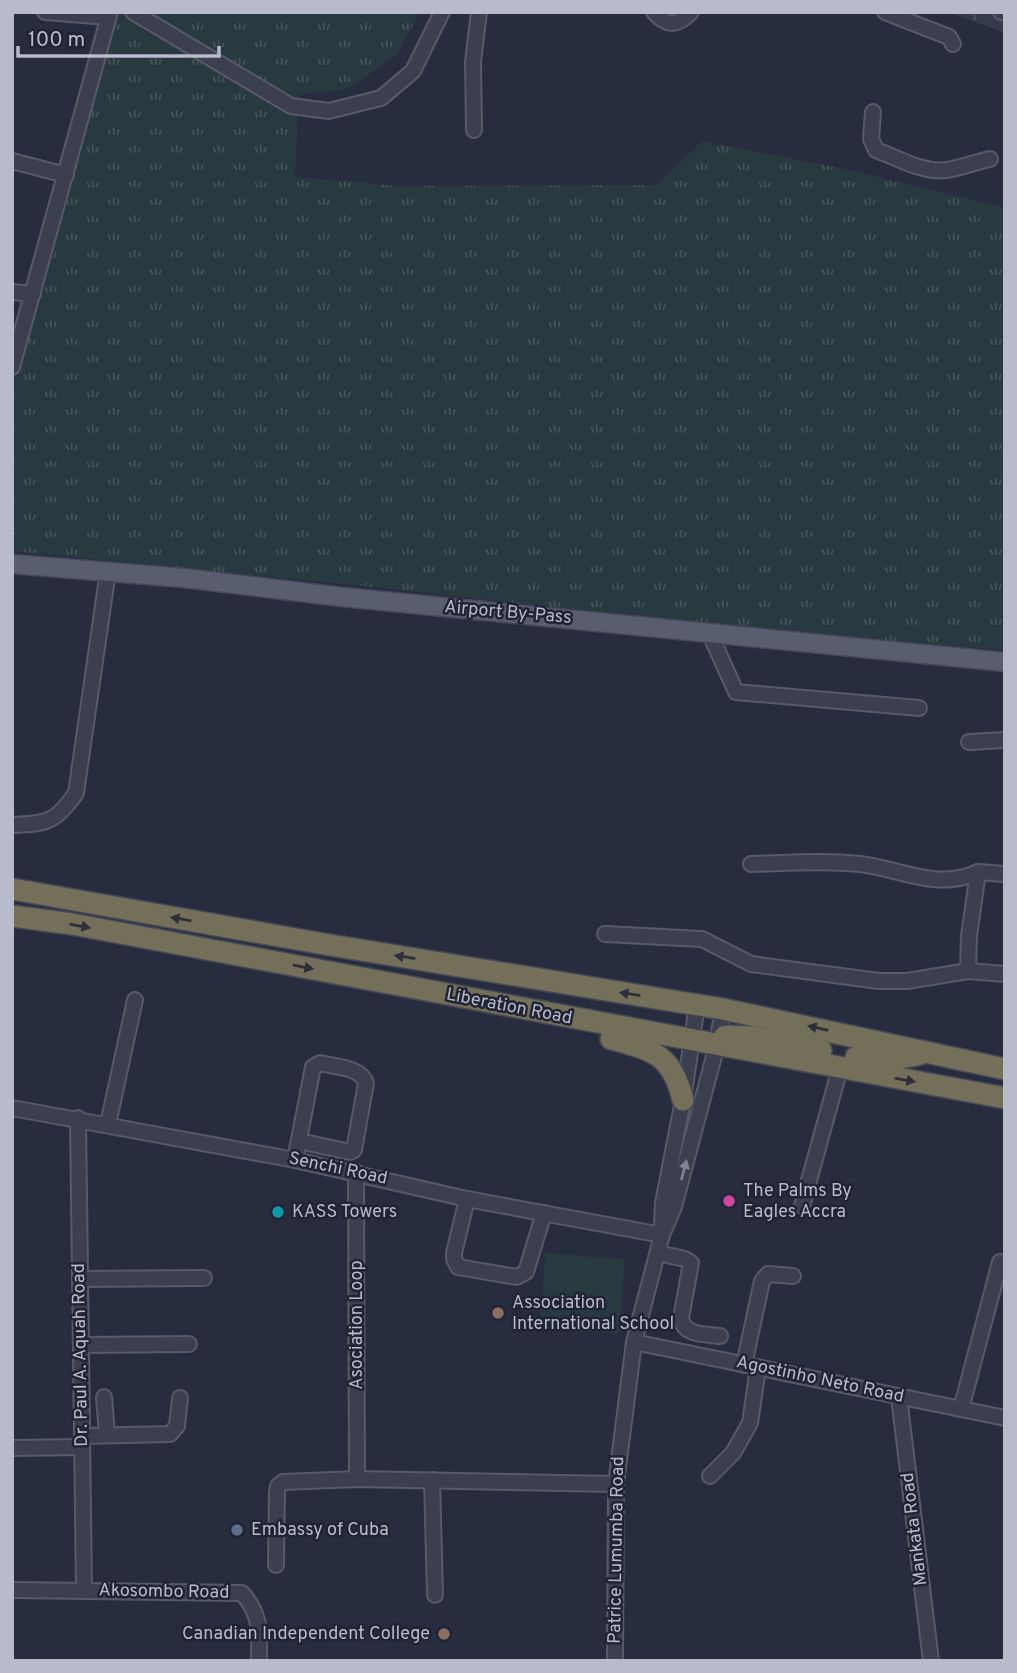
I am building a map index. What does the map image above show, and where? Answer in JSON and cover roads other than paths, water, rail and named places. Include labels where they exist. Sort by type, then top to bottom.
[{"type":"highway","name":"Liberation Road","points":[[12,889],[311,942],[697,1004],[1005,1069]]},
{"type":"highway","name":"Liberation Road","points":[[12,916],[113,932],[692,1041],[718,1041],[840,1068],[1005,1098]]},
{"type":"highway","points":[[572,1019],[601,1036],[656,1054],[674,1071],[683,1100]]},
{"type":"highway","points":[[718,1041],[754,1037],[877,1061],[927,1053]]},
{"type":"main road","name":"Airport By-Pass","points":[[12,564],[108,571],[1005,662]]},
{"type":"street","points":[[12,367],[109,14],[45,12]]},
{"type":"street","points":[[133,12],[291,106],[329,111],[381,98],[413,71],[442,12]]},
{"type":"street","points":[[474,130],[473,62],[479,12]]},
{"type":"street","points":[[654,12],[662,21],[671,23],[683,21],[691,12]]},
{"type":"street","points":[[885,12],[949,37],[953,44]]},
{"type":"street","points":[[873,112],[871,139],[876,150],[934,170],[946,170],[990,159]]},
{"type":"street","points":[[12,161],[66,175]]},
{"type":"street","points":[[12,292],[33,294]]},
{"type":"street","points":[[12,825],[48,821],[62,813],[76,793],[108,571]]},
{"type":"street","points":[[710,634],[736,692],[919,708]]},
{"type":"street","points":[[969,742],[1005,740]]},
{"type":"street","points":[[751,864],[860,864],[906,876],[941,880],[962,880],[978,872],[1005,874]]},
{"type":"street","points":[[968,971],[968,936],[978,872]]},
{"type":"street","points":[[605,934],[702,939],[751,964],[879,981],[907,981],[968,971],[1005,974]]},
{"type":"street","points":[[108,1124],[135,1000]]},
{"type":"street","name":"Patrice Lumumba Road","points":[[662,1235],[663,1203],[683,1100],[697,1004]]},
{"type":"street","name":"Patrice Lumumba Road","points":[[615,1661],[616,1484],[635,1342],[662,1235],[674,1207],[718,1041],[723,1009]]},
{"type":"street","points":[[295,1160],[313,1067],[320,1063],[358,1072],[364,1076],[366,1083],[354,1150],[350,1152],[299,1141]]},
{"type":"street","points":[[802,1206],[840,1068]]},
{"type":"street","name":"Senchi Road","points":[[12,1108],[295,1160],[467,1199],[662,1235]]},
{"type":"street","name":"Dr. Paul A. Aquah Road","points":[[78,1118],[84,1591]]},
{"type":"street","name":"Asociation Loop","points":[[356,1172],[357,1479]]},
{"type":"street","points":[[467,1199],[454,1253],[458,1267],[522,1276],[526,1272],[544,1213]]},
{"type":"street","points":[[658,1253],[691,1263],[682,1325],[690,1332],[720,1336]]},
{"type":"street","points":[[961,1409],[1000,1262]]},
{"type":"street","points":[[710,1476],[733,1453],[750,1423],[751,1366],[762,1281],[768,1274],[793,1276]]},
{"type":"street","points":[[80,1279],[204,1278]]},
{"type":"street","name":"Agostinho Neto Road","points":[[635,1342],[1005,1418]]},
{"type":"street","points":[[81,1345],[189,1344]]},
{"type":"street","points":[[104,1397],[107,1435]]},
{"type":"street","name":"Mankata Road","points":[[899,1397],[931,1661]]},
{"type":"street","points":[[12,1448],[82,1441],[107,1435],[170,1434],[177,1426],[180,1398]]},
{"type":"street","points":[[276,1565],[278,1486],[283,1482],[357,1479],[616,1484]]},
{"type":"street","points":[[432,1480],[435,1595]]},
{"type":"street","name":"Akosombo Road","points":[[12,1590],[242,1593],[253,1606],[259,1623],[259,1661]]},
{"type":"place","name":"The Palms By Eagles Accra","points":[[729,1201]]},
{"type":"place","name":"KASS Towers","points":[[278,1212]]},
{"type":"place","name":"Association International School","points":[[498,1313]]},
{"type":"place","name":"Embassy of Cuba","points":[[237,1530]]},
{"type":"place","name":"Canadian Independent College","points":[[444,1634]]}]
